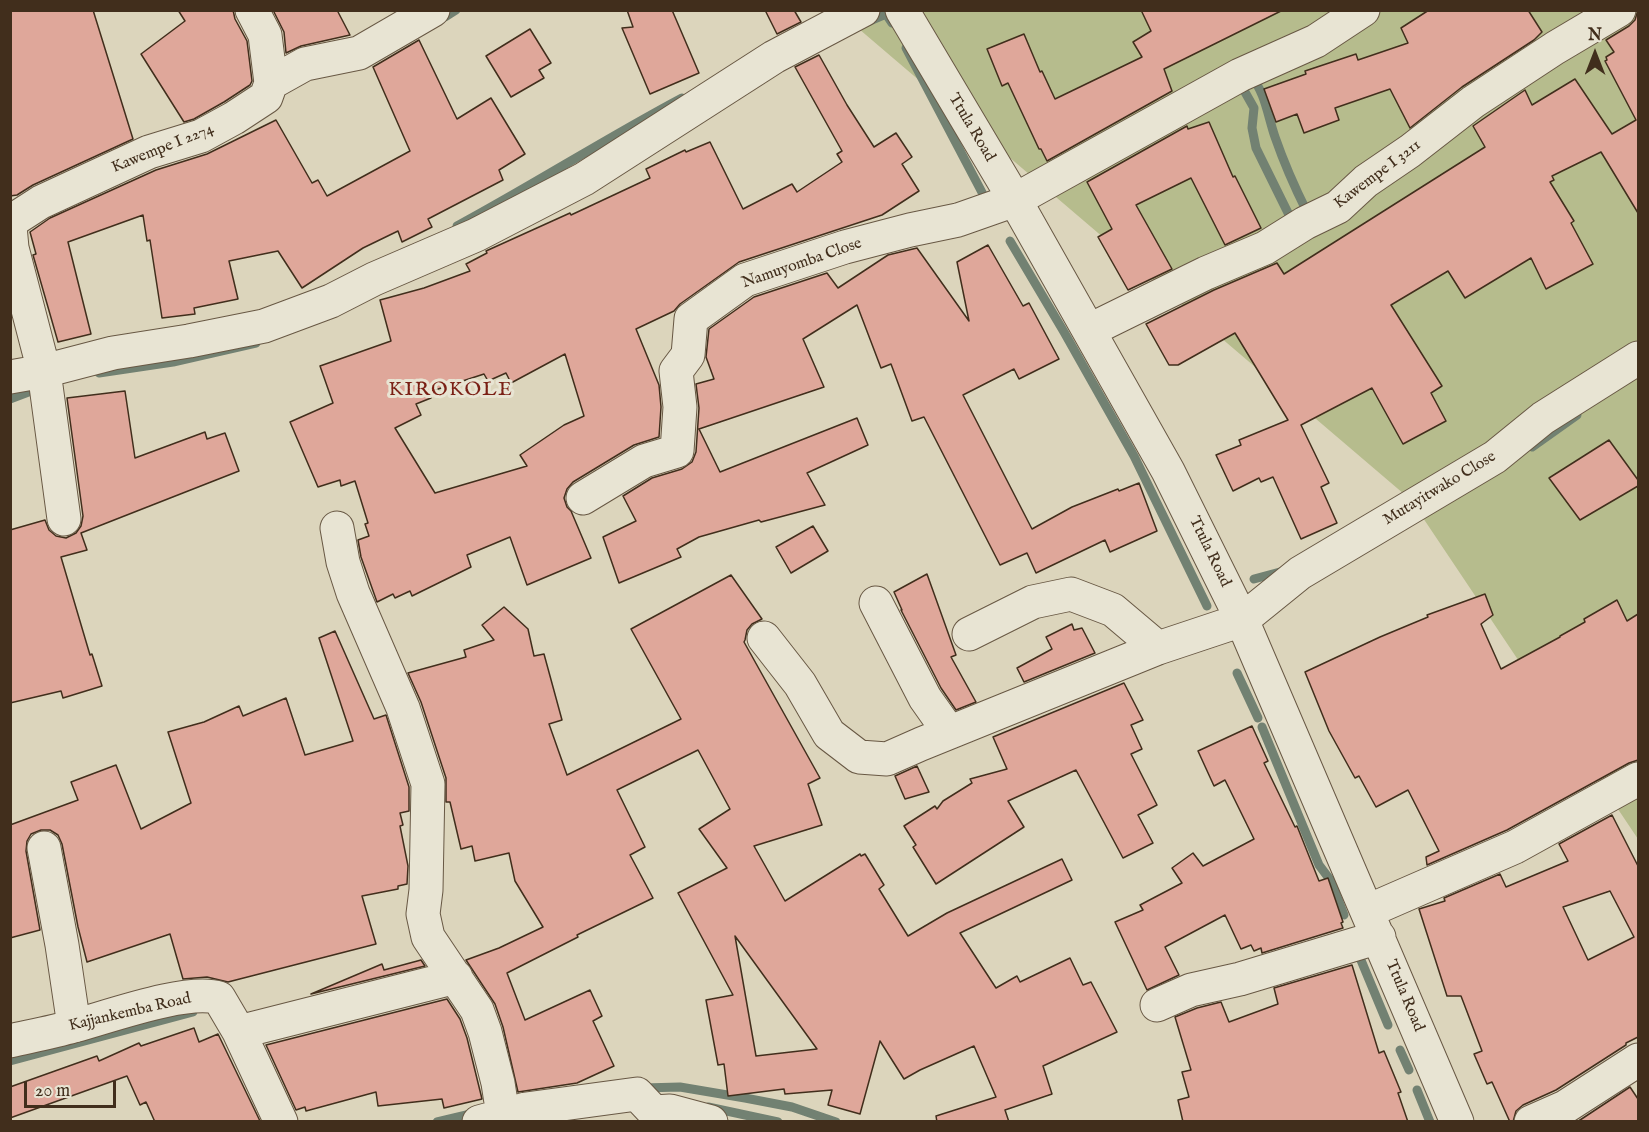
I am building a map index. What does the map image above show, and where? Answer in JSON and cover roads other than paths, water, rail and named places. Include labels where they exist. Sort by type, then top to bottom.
[{"type":"street","points":[[252,10],[265,35],[271,82],[305,64],[359,53],[433,10]]},
{"type":"street","points":[[10,377],[44,371],[113,353],[264,326],[331,301],[374,279],[476,236],[585,179],[774,57],[863,10]]},
{"type":"street","name":"Ttula Road","points":[[902,10],[1015,200],[1168,471],[1242,620],[1457,1122]]},
{"type":"street","points":[[1015,200],[1240,75],[1316,41],[1363,10]]},
{"type":"street","name":"Kawempe I 3211","points":[[1090,330],[1206,273],[1265,248],[1305,223],[1338,207],[1366,181],[1410,151],[1473,102],[1555,48],[1619,10]]},
{"type":"street","name":"Kawempe I 2274","points":[[64,519],[44,371],[12,248],[10,224],[41,202],[149,152],[201,136],[266,97],[271,82]]},
{"type":"street","name":"Namuyomba Close","points":[[584,498],[644,461],[677,451],[680,407],[676,371],[688,355],[691,319],[745,280],[845,247],[958,220],[1015,200]]},
{"type":"street","name":"Mutayitwako Close","points":[[1242,620],[1300,573],[1495,457],[1543,418],[1638,358]]},
{"type":"street","points":[[337,528],[343,562],[353,593],[403,708],[428,784],[426,890],[423,914],[428,937],[477,1010],[485,1032],[498,1083],[491,1118],[526,1109],[637,1094],[654,1112],[670,1111],[711,1122]]},
{"type":"street","points":[[969,634],[1033,602],[1071,594],[1113,610],[1158,648]]},
{"type":"street","points":[[876,603],[925,698],[949,732]]},
{"type":"street","points":[[764,638],[800,684],[829,734],[859,757],[887,759],[1158,648],[1242,620]]},
{"type":"street","points":[[1157,1005],[1191,990],[1240,979],[1373,924],[1638,780]]},
{"type":"street","points":[[44,848],[74,1026]]},
{"type":"street","points":[[239,1032],[456,977]]},
{"type":"street","name":"Kajjankemba Road","points":[[10,1041],[160,1002],[209,995],[219,998],[239,1032],[281,1122]]},
{"type":"street","points":[[1531,1122],[1565,1107],[1638,1060]]},
{"type":"waterway","points":[[440,13],[445,17],[456,10]]},
{"type":"waterway","points":[[867,22],[886,14],[892,23]]},
{"type":"waterway","points":[[906,48],[986,200],[983,201]]},
{"type":"waterway","points":[[1251,76],[1263,97],[1282,156],[1307,212]]},
{"type":"waterway","points":[[1237,85],[1241,85],[1254,108],[1252,128],[1256,148],[1292,221]]},
{"type":"waterway","points":[[457,226],[682,98]]},
{"type":"waterway","points":[[1010,241],[1134,456],[1207,606]]},
{"type":"waterway","points":[[99,373],[173,362],[256,343]]},
{"type":"waterway","points":[[10,399],[39,388]]},
{"type":"waterway","points":[[1532,447],[1577,415]]},
{"type":"waterway","points":[[1254,579],[1280,572]]},
{"type":"waterway","points":[[1237,673],[1258,718]]},
{"type":"waterway","points":[[1262,727],[1319,865],[1331,881],[1344,915]]},
{"type":"waterway","points":[[1358,953],[1388,1025]]},
{"type":"waterway","points":[[10,1061],[193,1012]]},
{"type":"waterway","points":[[1400,1050],[1409,1070]]},
{"type":"waterway","points":[[643,1088],[680,1087],[745,1098],[792,1107],[836,1122]]},
{"type":"waterway","points":[[1417,1090],[1430,1122]]},
{"type":"waterway","points":[[708,1107],[778,1122]]},
{"type":"waterway","points":[[437,1122],[475,1113]]},
{"type":"district","name":"KIROKOLE","points":[[451,391]]}]
